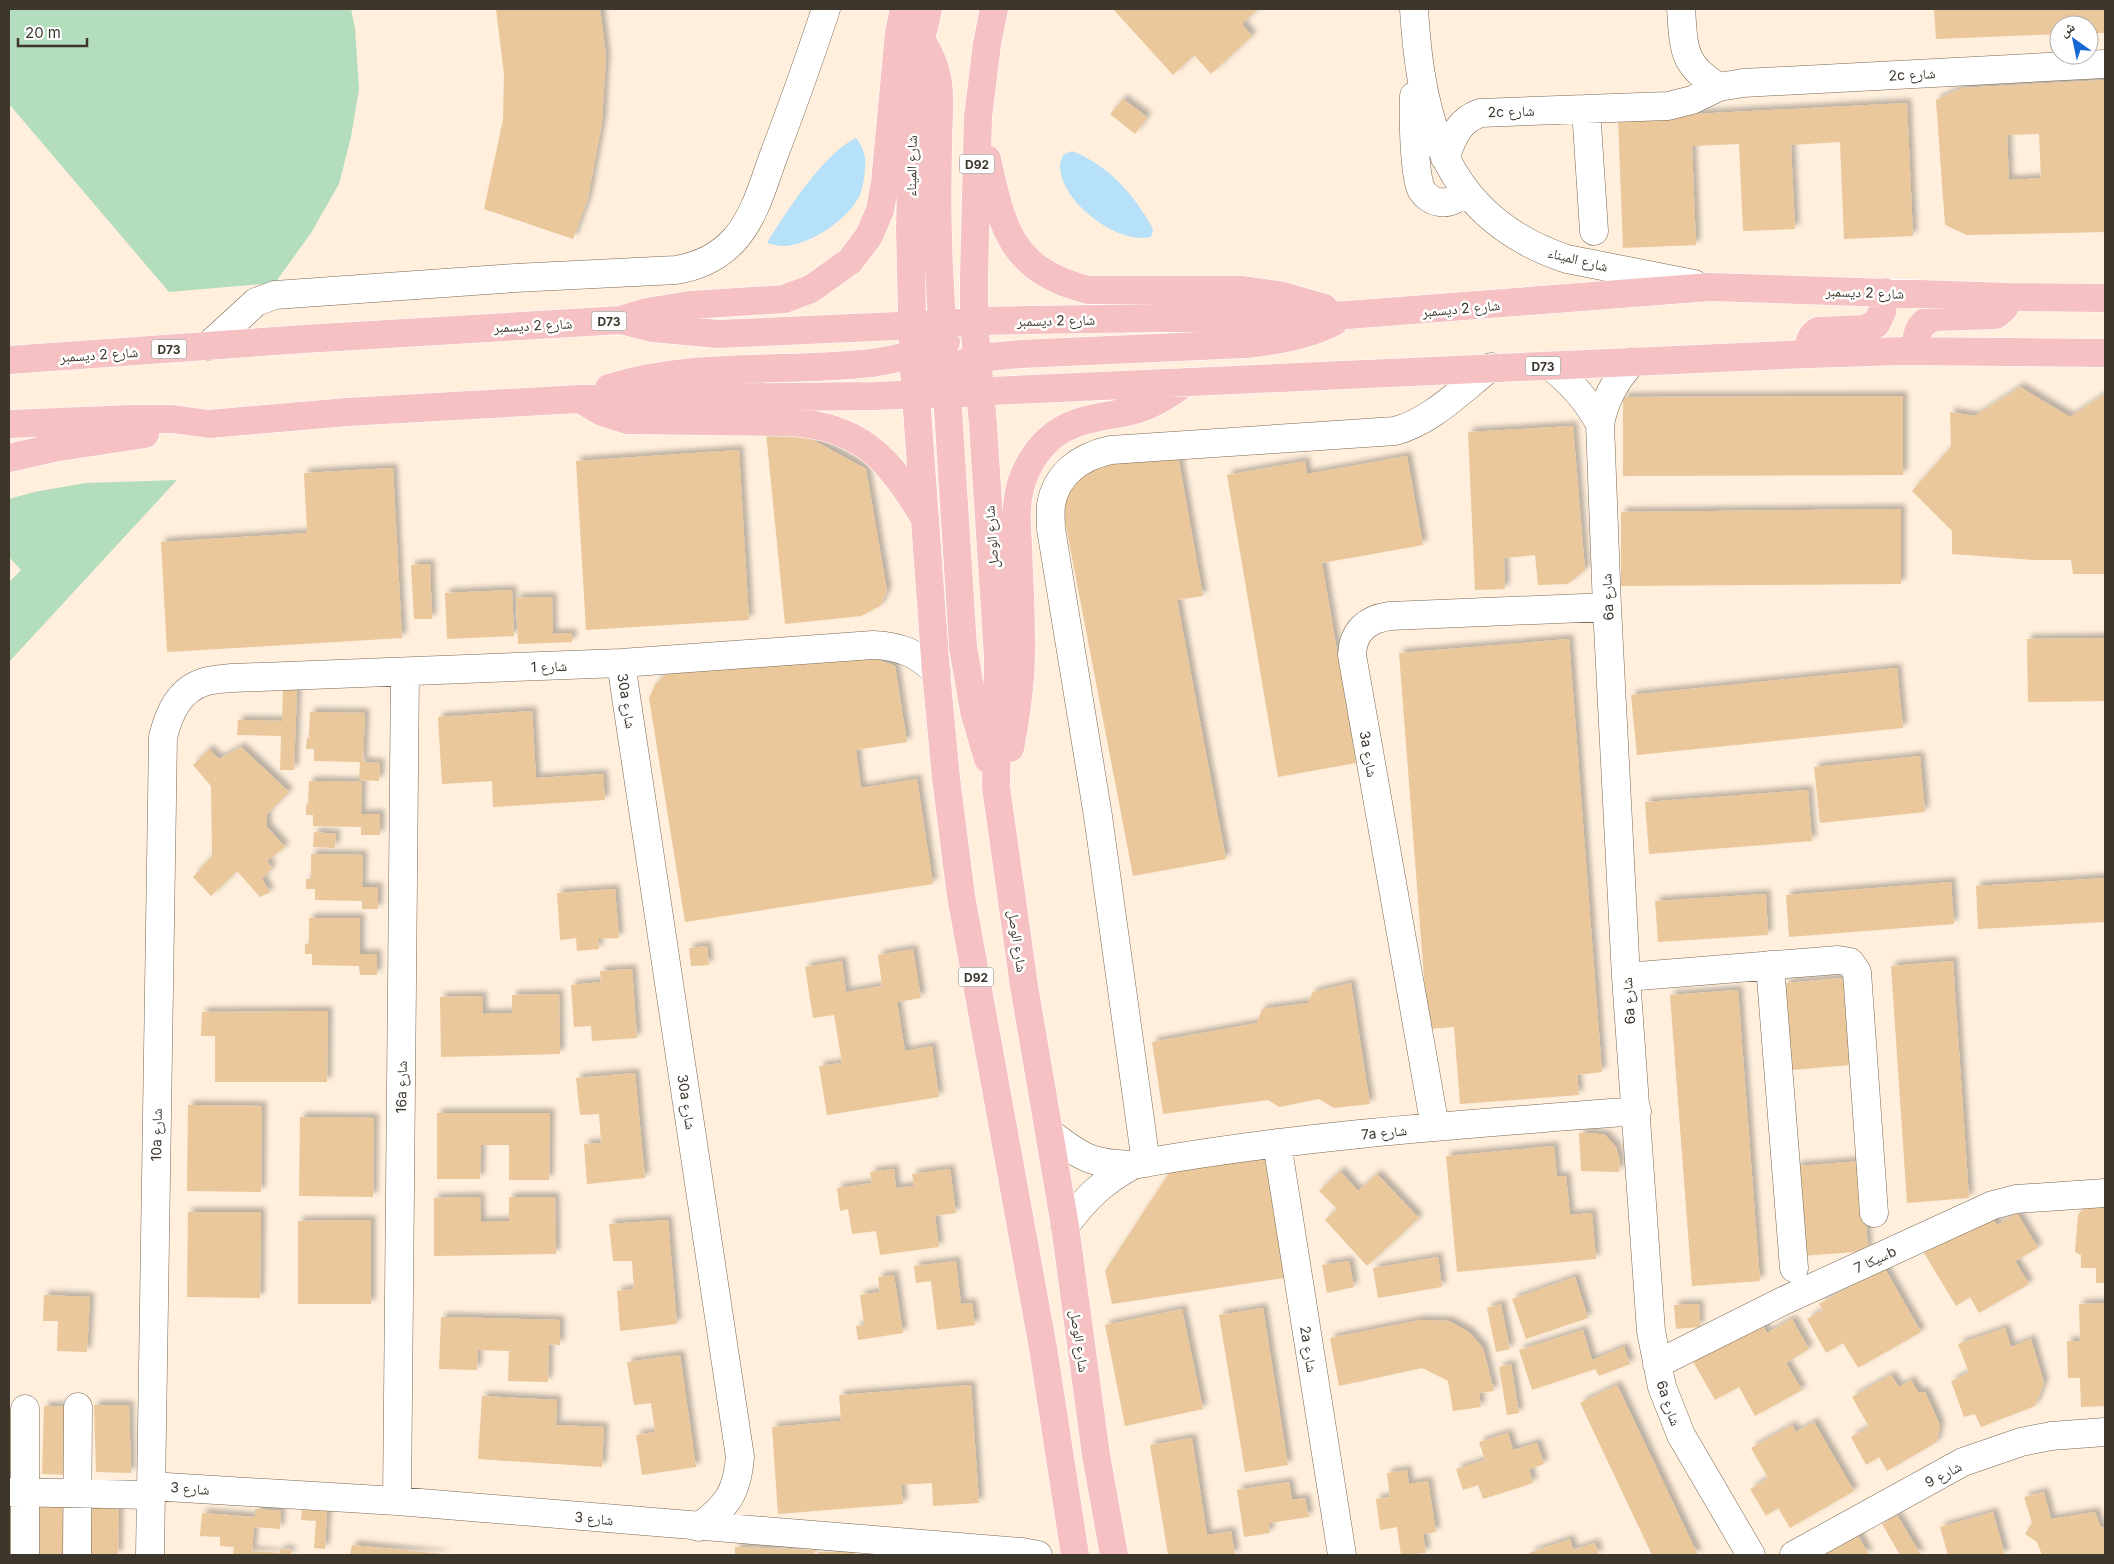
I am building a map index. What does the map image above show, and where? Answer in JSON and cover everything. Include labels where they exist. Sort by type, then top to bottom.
[{"type":"main road","points":[[621,320],[647,312],[690,305],[784,299],[811,289],[850,261],[869,236],[880,210],[899,33],[904,9]]},
{"type":"main road","name":"شارع الميناء","points":[[912,324],[910,229],[912,136],[921,40],[928,9]]},
{"type":"main road","name":"D92","points":[[974,321],[978,117],[987,44],[994,9]]},
{"type":"main road","points":[[921,40],[934,63],[940,89],[937,187],[940,280],[932,342],[956,372],[949,427],[963,646],[974,711],[996,787]]},
{"type":"main road","points":[[978,117],[1002,221],[1017,248],[1045,274],[1066,284],[1088,290],[1242,290],[1260,292],[1297,299],[1347,315]]},
{"type":"main road","points":[[940,280],[945,298],[950,302],[956,303],[967,297],[974,277]]},
{"type":"main road","name":"شارع 2 ديسمبر","points":[[22,360],[208,346],[621,320],[652,328],[685,333],[718,334],[912,324],[932,342],[974,321],[1347,315],[1710,288],[2105,298]]},
{"type":"main road","points":[[1808,354],[1812,335],[1818,331],[1864,329],[1876,324],[1882,312],[1884,292]]},
{"type":"main road","points":[[1915,351],[1916,333],[1928,319],[1936,317],[1996,315],[2004,308],[2008,297]]},
{"type":"main road","points":[[9,458],[53,448],[209,424],[347,412],[579,399],[915,394],[956,372],[1022,354],[1272,342],[1323,327],[1347,315]]},
{"type":"main road","name":"شارع الوصل","points":[[974,321],[956,372],[981,392],[998,657],[996,787],[1024,986],[1065,1226],[1096,1455],[1114,1555]]},
{"type":"main road","points":[[870,326],[889,331],[893,337],[894,344],[891,351],[873,364]]},
{"type":"main road","points":[[579,399],[635,381],[683,372],[873,364],[932,342]]},
{"type":"main road","name":"D92","points":[[932,342],[915,394],[946,778],[961,896],[1043,1348],[1074,1555]]},
{"type":"main road","points":[[9,348],[22,360]]},
{"type":"main road","name":"D73","points":[[981,392],[1186,381],[1808,354],[1915,351],[2105,353]]},
{"type":"main road","points":[[1022,354],[1006,359],[1000,364],[997,372],[999,380],[1004,386],[1024,390]]},
{"type":"main road","points":[[996,787],[1009,750],[1019,695],[1021,639],[1017,516],[1020,488],[1031,462],[1049,439],[1071,425],[1095,416],[1122,413],[1141,408],[1174,392],[1186,381]]},
{"type":"main road","points":[[579,399],[602,412],[626,420],[789,422],[810,423],[832,428],[853,437],[871,449],[884,461],[907,488],[925,518]]},
{"type":"main road","points":[[917,428],[922,415],[928,410],[935,409],[942,412],[949,427]]},
{"type":"main road","points":[[9,424],[142,419],[209,424]]},
{"type":"street","points":[[208,346],[256,302],[275,295],[515,278],[676,270],[708,261],[726,248],[745,225],[766,178],[800,89],[826,9]]},
{"type":"street","name":"شارع الميناء","points":[[1414,9],[1417,58],[1414,130],[1421,189],[1428,197],[1437,202],[1448,203],[1458,198],[1465,190]]},
{"type":"street","points":[[1681,9],[1684,49],[1688,59],[1701,76],[1719,87]]},
{"type":"street","name":"شارع الميناء","points":[[1417,58],[1431,124],[1445,158],[1465,190],[1494,221],[1528,244],[1568,259],[1710,288]]},
{"type":"street","name":"2c شارع","points":[[1445,158],[1456,129],[1471,116],[1480,112],[1668,106],[1680,104],[1719,87],[1753,82],[2105,64]]},
{"type":"street","points":[[1586,109],[1594,231]]},
{"type":"street","name":"6a شارع","points":[[1632,362],[1615,382],[1608,395],[1600,424],[1607,607],[1626,977],[1651,1331],[1657,1364],[1670,1409],[1681,1435],[1750,1555]]},
{"type":"street","points":[[1550,366],[1573,386],[1592,410],[1600,424]]},
{"type":"street","points":[[1139,1164],[1134,1077],[1128,1024],[1098,816],[1052,529],[1051,505],[1060,482],[1076,464],[1092,454],[1111,450],[1395,431],[1429,416],[1491,367]]},
{"type":"street","name":"3a شارع","points":[[1435,1126],[1399,933],[1352,655],[1355,636],[1364,625],[1376,618],[1383,617],[1415,614],[1607,607]]},
{"type":"street","name":"شارع 1","points":[[168,716],[176,702],[188,691],[204,682],[232,678],[621,663],[873,645],[891,646],[908,651],[924,660],[936,672]]},
{"type":"street","name":"30a شارع","points":[[621,663],[740,1457],[739,1472],[728,1500],[707,1527]]},
{"type":"street","name":"16a شارع","points":[[397,1501],[405,672]]},
{"type":"street","name":"10a شارع","points":[[150,1555],[163,736],[168,716]]},
{"type":"street","points":[[1626,977],[1844,959],[1850,962],[1857,972],[1874,1213]]},
{"type":"street","points":[[1770,965],[1794,1268]]},
{"type":"street","name":"7a شارع","points":[[1050,1133],[1080,1156],[1090,1160],[1110,1164],[1139,1164],[1277,1143],[1435,1126],[1636,1111]]},
{"type":"street","name":"2a شارع","points":[[1277,1143],[1342,1555]]},
{"type":"street","name":"7a شارع","points":[[1065,1226],[1095,1189],[1113,1176],[1139,1164]]},
{"type":"street","name":"سيكا 7b","points":[[1657,1364],[1783,1301],[1993,1205],[2023,1198],[2105,1193]]},
{"type":"street","points":[[77,1555],[78,1408]]},
{"type":"street","points":[[25,1409],[17,1492],[25,1555]]},
{"type":"street","name":"شارع 9","points":[[1794,1555],[1977,1456],[2021,1442],[2105,1432]]},
{"type":"street","name":"شارع 3","points":[[17,1492],[77,1493],[150,1490],[397,1501],[1012,1551],[1038,1555]]},
{"type":"green space","points":[[9,9],[351,9],[355,28],[359,89],[351,137],[339,184],[311,233],[275,283],[169,292],[9,104]]},
{"type":"green space","points":[[177,480],[9,662],[9,582],[21,570],[9,557],[9,499],[34,492],[86,483]]},
{"type":"water","points":[[856,138],[863,149],[865,165],[861,191],[853,206],[837,223],[804,242],[783,246],[767,243],[795,200],[819,169],[844,145]]},
{"type":"water","points":[[1072,151],[1097,164],[1119,182],[1146,216],[1153,229],[1151,237],[1137,238],[1122,234],[1093,218],[1080,206],[1069,193],[1060,166],[1063,155]]},
{"type":"building","points":[[496,9],[600,9],[606,56],[602,122],[588,198],[573,239],[484,209],[503,120],[504,74]]},
{"type":"building","points":[[1113,9],[1258,9],[1242,24],[1252,36],[1211,74],[1194,55],[1173,75]]},
{"type":"building","points":[[1934,9],[2105,9],[2105,33],[2099,33],[2099,15],[2049,15],[2049,34],[1936,39]]},
{"type":"building","points":[[2105,80],[2105,232],[1967,235],[1945,225],[1936,100],[1962,88]],"holes":[[[2039,134],[2041,178],[2009,180],[2007,135]]]},
{"type":"building","points":[[1123,99],[1147,117],[1135,134],[1110,114]]},
{"type":"building","points":[[1907,103],[1913,236],[1844,239],[1840,142],[1791,145],[1795,229],[1743,231],[1739,144],[1692,146],[1696,245],[1623,248],[1618,118]]},
{"type":"building","points":[[2020,387],[2070,417],[2105,394],[2105,574],[2073,574],[2071,560],[2034,560],[1952,554],[1952,531],[1912,491],[1951,447],[1950,412],[1975,416]]},
{"type":"building","points":[[1903,396],[1903,475],[1623,476],[1623,397]]},
{"type":"building","points":[[1573,426],[1585,570],[1568,584],[1538,585],[1535,555],[1504,558],[1505,589],[1475,590],[1468,432]]},
{"type":"building","points":[[766,432],[798,432],[866,469],[887,591],[880,606],[861,616],[785,624]]},
{"type":"building","points":[[739,450],[749,620],[586,630],[576,461]]},
{"type":"building","points":[[1178,456],[1203,596],[1177,600],[1226,859],[1133,876],[1060,495],[1078,468]]},
{"type":"building","points":[[1407,456],[1423,545],[1322,563],[1356,763],[1278,777],[1227,475],[1305,461],[1307,474]]},
{"type":"building","points":[[393,468],[402,638],[167,652],[161,542],[307,533],[304,473]]},
{"type":"building","points":[[1901,509],[1901,584],[1621,586],[1621,512]]},
{"type":"building","points":[[430,564],[432,619],[414,619],[411,565]]},
{"type":"building","points":[[512,590],[514,636],[447,639],[445,593]]},
{"type":"building","points":[[552,597],[553,634],[572,633],[572,642],[518,644],[516,598]]},
{"type":"building","points":[[2105,638],[2105,701],[2028,702],[2027,639]]},
{"type":"building","points":[[1569,639],[1602,1072],[1577,1075],[1579,1095],[1460,1104],[1454,1027],[1428,1029],[1399,653]]},
{"type":"building","points":[[861,653],[895,666],[907,742],[856,750],[861,788],[917,779],[933,884],[685,922],[649,698],[656,683],[674,668]]},
{"type":"building","points":[[1897,668],[1903,728],[1637,755],[1631,695]]},
{"type":"building","points":[[283,690],[297,690],[294,770],[280,770],[281,736],[237,735],[238,720],[282,721]]},
{"type":"building","points":[[532,711],[536,778],[603,774],[605,800],[493,807],[492,781],[442,784],[438,717]]},
{"type":"building","points":[[310,712],[365,713],[363,762],[380,763],[379,781],[359,780],[360,762],[314,761],[314,749],[306,749],[307,738],[309,738]]},
{"type":"building","points":[[241,747],[289,792],[267,814],[267,827],[285,847],[267,861],[272,868],[262,879],[270,892],[260,897],[237,871],[211,896],[193,877],[212,856],[211,786],[193,765],[209,749],[219,759]]},
{"type":"building","points":[[1920,756],[1925,812],[1820,823],[1814,767]]},
{"type":"building","points":[[309,781],[362,782],[361,814],[380,814],[380,835],[361,835],[361,827],[313,826],[313,815],[306,815]]},
{"type":"building","points":[[1808,790],[1812,841],[1649,854],[1645,802]]},
{"type":"building","points":[[314,832],[336,834],[335,848],[313,847]]},
{"type":"building","points":[[311,854],[363,855],[362,887],[378,887],[378,909],[362,909],[362,901],[315,900],[315,889],[306,889],[306,879],[311,879]]},
{"type":"building","points":[[2105,878],[2105,922],[1978,929],[1976,886]]},
{"type":"building","points":[[1951,882],[1954,924],[1789,937],[1786,895]]},
{"type":"building","points":[[615,889],[619,938],[598,939],[599,949],[577,951],[576,938],[560,940],[557,893]]},
{"type":"building","points":[[1766,894],[1768,935],[1658,942],[1655,901]]},
{"type":"building","points":[[309,918],[360,918],[360,954],[377,954],[377,975],[360,975],[359,966],[312,965],[312,954],[305,954],[305,944],[309,944]]},
{"type":"building","points":[[707,946],[709,965],[691,966],[689,948]]},
{"type":"building","points":[[913,949],[921,998],[897,1002],[905,1051],[932,1046],[939,1097],[827,1115],[819,1066],[842,1063],[834,1015],[813,1018],[805,967],[842,961],[846,992],[882,986],[878,955]]},
{"type":"building","points":[[1953,961],[1969,1198],[1907,1203],[1891,966]]},
{"type":"building","points":[[632,969],[637,1038],[592,1041],[591,1026],[574,1027],[571,985],[601,982],[600,971]]},
{"type":"building","points":[[1843,978],[1850,1065],[1792,1070],[1785,983]]},
{"type":"building","points":[[1351,983],[1370,1104],[1334,1108],[1319,1099],[1279,1107],[1268,1100],[1163,1114],[1152,1042],[1257,1023],[1262,1009],[1308,1003],[1313,992]]},
{"type":"building","points":[[1738,990],[1760,1281],[1692,1286],[1670,995]]},
{"type":"building","points":[[559,994],[560,1054],[441,1057],[440,997],[482,996],[483,1014],[512,1013],[512,995]]},
{"type":"building","points":[[328,1011],[327,1082],[215,1082],[215,1036],[201,1036],[202,1012]]},
{"type":"building","points":[[635,1073],[645,1178],[587,1184],[584,1144],[601,1143],[599,1114],[580,1115],[576,1078]]},
{"type":"building","points":[[188,1105],[262,1106],[261,1192],[187,1191]]},
{"type":"building","points":[[437,1113],[550,1113],[549,1180],[509,1180],[509,1145],[481,1145],[480,1179],[437,1179]]},
{"type":"building","points":[[300,1117],[374,1118],[373,1197],[299,1196]]},
{"type":"building","points":[[1579,1133],[1605,1135],[1616,1147],[1620,1161],[1619,1172],[1581,1171]]},
{"type":"building","points":[[1554,1146],[1557,1177],[1566,1176],[1570,1215],[1592,1213],[1596,1259],[1457,1272],[1446,1156]]},
{"type":"building","points":[[1267,1159],[1284,1278],[1112,1304],[1105,1271],[1177,1161]]},
{"type":"building","points":[[1862,1161],[1868,1251],[1802,1256],[1796,1166]]},
{"type":"building","points":[[894,1169],[896,1188],[914,1186],[912,1174],[950,1169],[956,1213],[935,1216],[939,1247],[880,1255],[876,1231],[852,1234],[848,1209],[840,1211],[837,1188],[872,1183],[870,1172]]},
{"type":"building","points":[[1340,1171],[1358,1191],[1377,1174],[1419,1218],[1367,1266],[1325,1220],[1337,1209],[1319,1191]]},
{"type":"building","points":[[480,1197],[481,1222],[509,1221],[509,1197],[555,1197],[556,1254],[434,1256],[434,1198]]},
{"type":"building","points":[[2089,1201],[2105,1201],[2105,1283],[2096,1283],[2096,1268],[2081,1268],[2081,1255],[2075,1252],[2078,1215]]},
{"type":"building","points":[[188,1212],[261,1212],[260,1298],[187,1297]]},
{"type":"building","points":[[2017,1213],[2038,1248],[2015,1261],[2029,1284],[1979,1313],[1970,1297],[1956,1306],[1924,1253],[1990,1214],[1997,1225]]},
{"type":"building","points":[[371,1220],[371,1304],[298,1304],[298,1221]]},
{"type":"building","points":[[668,1220],[677,1324],[620,1331],[617,1291],[634,1289],[632,1261],[613,1261],[609,1224]]},
{"type":"building","points":[[1438,1257],[1442,1287],[1378,1298],[1373,1268]]},
{"type":"building","points":[[956,1261],[961,1304],[972,1303],[975,1325],[937,1330],[931,1281],[916,1283],[914,1266]]},
{"type":"building","points":[[1349,1261],[1354,1287],[1327,1293],[1322,1265]]},
{"type":"building","points":[[1884,1267],[1921,1332],[1858,1368],[1843,1343],[1826,1353],[1807,1319],[1823,1310],[1819,1304]]},
{"type":"building","points":[[894,1275],[903,1333],[858,1340],[856,1326],[864,1325],[860,1295],[880,1292],[878,1277]]},
{"type":"building","points":[[1575,1277],[1588,1318],[1526,1339],[1512,1299]]},
{"type":"building","points":[[44,1295],[90,1297],[87,1352],[57,1351],[58,1321],[43,1321]]},
{"type":"building","points":[[2105,1303],[2105,1406],[2081,1407],[2080,1378],[2068,1378],[2067,1341],[2080,1341],[2079,1304]]},
{"type":"building","points":[[1501,1304],[1510,1349],[1496,1352],[1487,1308]]},
{"type":"building","points":[[1699,1304],[1700,1327],[1676,1329],[1674,1305]]},
{"type":"building","points":[[1263,1308],[1288,1465],[1245,1472],[1219,1315]]},
{"type":"building","points":[[1182,1309],[1203,1409],[1125,1426],[1105,1325]]},
{"type":"building","points":[[441,1317],[560,1320],[560,1345],[549,1344],[548,1382],[508,1381],[509,1351],[478,1350],[477,1370],[439,1369]]},
{"type":"building","points":[[1760,1319],[1767,1333],[1792,1319],[1809,1349],[1786,1363],[1802,1390],[1755,1416],[1739,1387],[1715,1400],[1691,1358]]},
{"type":"building","points":[[1420,1320],[1449,1321],[1469,1332],[1483,1348],[1494,1391],[1479,1393],[1481,1407],[1453,1411],[1448,1381],[1422,1368],[1339,1386],[1330,1338]]},
{"type":"building","points":[[2005,1328],[2011,1347],[2031,1339],[2044,1383],[2035,1406],[1981,1427],[1975,1414],[1964,1417],[1951,1381],[1969,1373],[1958,1344]]},
{"type":"building","points":[[1583,1330],[1592,1360],[1624,1347],[1630,1364],[1599,1376],[1595,1369],[1532,1390],[1519,1350]]},
{"type":"building","points":[[680,1355],[696,1467],[642,1475],[636,1435],[655,1432],[651,1403],[634,1405],[627,1362]]},
{"type":"building","points":[[1511,1364],[1519,1413],[1507,1415],[1499,1367]]},
{"type":"building","points":[[1891,1375],[1899,1387],[1911,1380],[1918,1392],[1925,1392],[1940,1425],[1937,1442],[1887,1471],[1879,1457],[1866,1465],[1851,1437],[1869,1427],[1852,1397]]},
{"type":"building","points":[[971,1385],[979,1503],[933,1506],[932,1483],[901,1485],[903,1504],[778,1514],[772,1427],[841,1421],[839,1395]]},
{"type":"building","points":[[1617,1385],[1698,1555],[1652,1555],[1580,1403]]},
{"type":"building","points":[[482,1396],[557,1400],[556,1425],[604,1427],[602,1467],[478,1459]]},
{"type":"building","points":[[94,1405],[129,1405],[131,1473],[96,1472]]},
{"type":"building","points":[[44,1406],[74,1407],[72,1475],[42,1474]]},
{"type":"building","points":[[9,1409],[20,1409],[19,1476],[9,1476]]},
{"type":"building","points":[[1814,1422],[1854,1491],[1790,1528],[1778,1508],[1766,1516],[1750,1489],[1768,1478],[1751,1448],[1792,1425],[1796,1432]]},
{"type":"building","points":[[1508,1433],[1513,1450],[1537,1443],[1544,1464],[1529,1469],[1533,1483],[1483,1499],[1478,1485],[1463,1490],[1456,1469],[1485,1460],[1479,1442]]},
{"type":"building","points":[[1192,1438],[1207,1535],[1231,1531],[1235,1555],[1168,1555],[1150,1445]]},
{"type":"building","points":[[1407,1470],[1409,1484],[1428,1481],[1436,1532],[1423,1534],[1426,1553],[1401,1555],[1397,1527],[1380,1530],[1376,1499],[1390,1497],[1387,1473]]},
{"type":"building","points":[[1289,1482],[1292,1500],[1305,1498],[1309,1517],[1269,1523],[1270,1533],[1244,1537],[1237,1490]]},
{"type":"building","points":[[2044,1492],[2051,1519],[2095,1512],[2100,1526],[2105,1528],[2105,1555],[2042,1555],[2037,1542],[2025,1534],[2032,1523],[2024,1497]]},
{"type":"building","points":[[39,1501],[69,1502],[67,1555],[37,1555]]},
{"type":"building","points":[[9,1505],[16,1505],[18,1555],[9,1555]]},
{"type":"building","points":[[89,1507],[119,1507],[118,1555],[89,1555]]},
{"type":"building","points":[[255,1509],[281,1511],[280,1529],[254,1527],[252,1551],[280,1553],[280,1549],[291,1550],[291,1555],[233,1555],[234,1547],[220,1546],[220,1537],[200,1536],[202,1513],[255,1517]]},
{"type":"building","points":[[302,1510],[327,1511],[325,1549],[314,1548],[316,1521],[301,1520]]},
{"type":"building","points":[[1993,1512],[2005,1555],[1948,1555],[1940,1527]]},
{"type":"building","points":[[1897,1515],[1921,1555],[1900,1555],[1882,1524]]},
{"type":"building","points":[[1855,1530],[1869,1555],[1823,1555],[1820,1550]]},
{"type":"building","points":[[1570,1539],[1573,1550],[1595,1543],[1599,1555],[1530,1555],[1529,1553]]},
{"type":"building","points":[[352,1545],[443,1554],[443,1555],[350,1555]]},
{"type":"building","points":[[735,1547],[815,1550],[814,1555],[735,1555]]},
{"type":"building","points":[[834,1548],[855,1548],[855,1555],[818,1555],[818,1552],[834,1552]]}]
